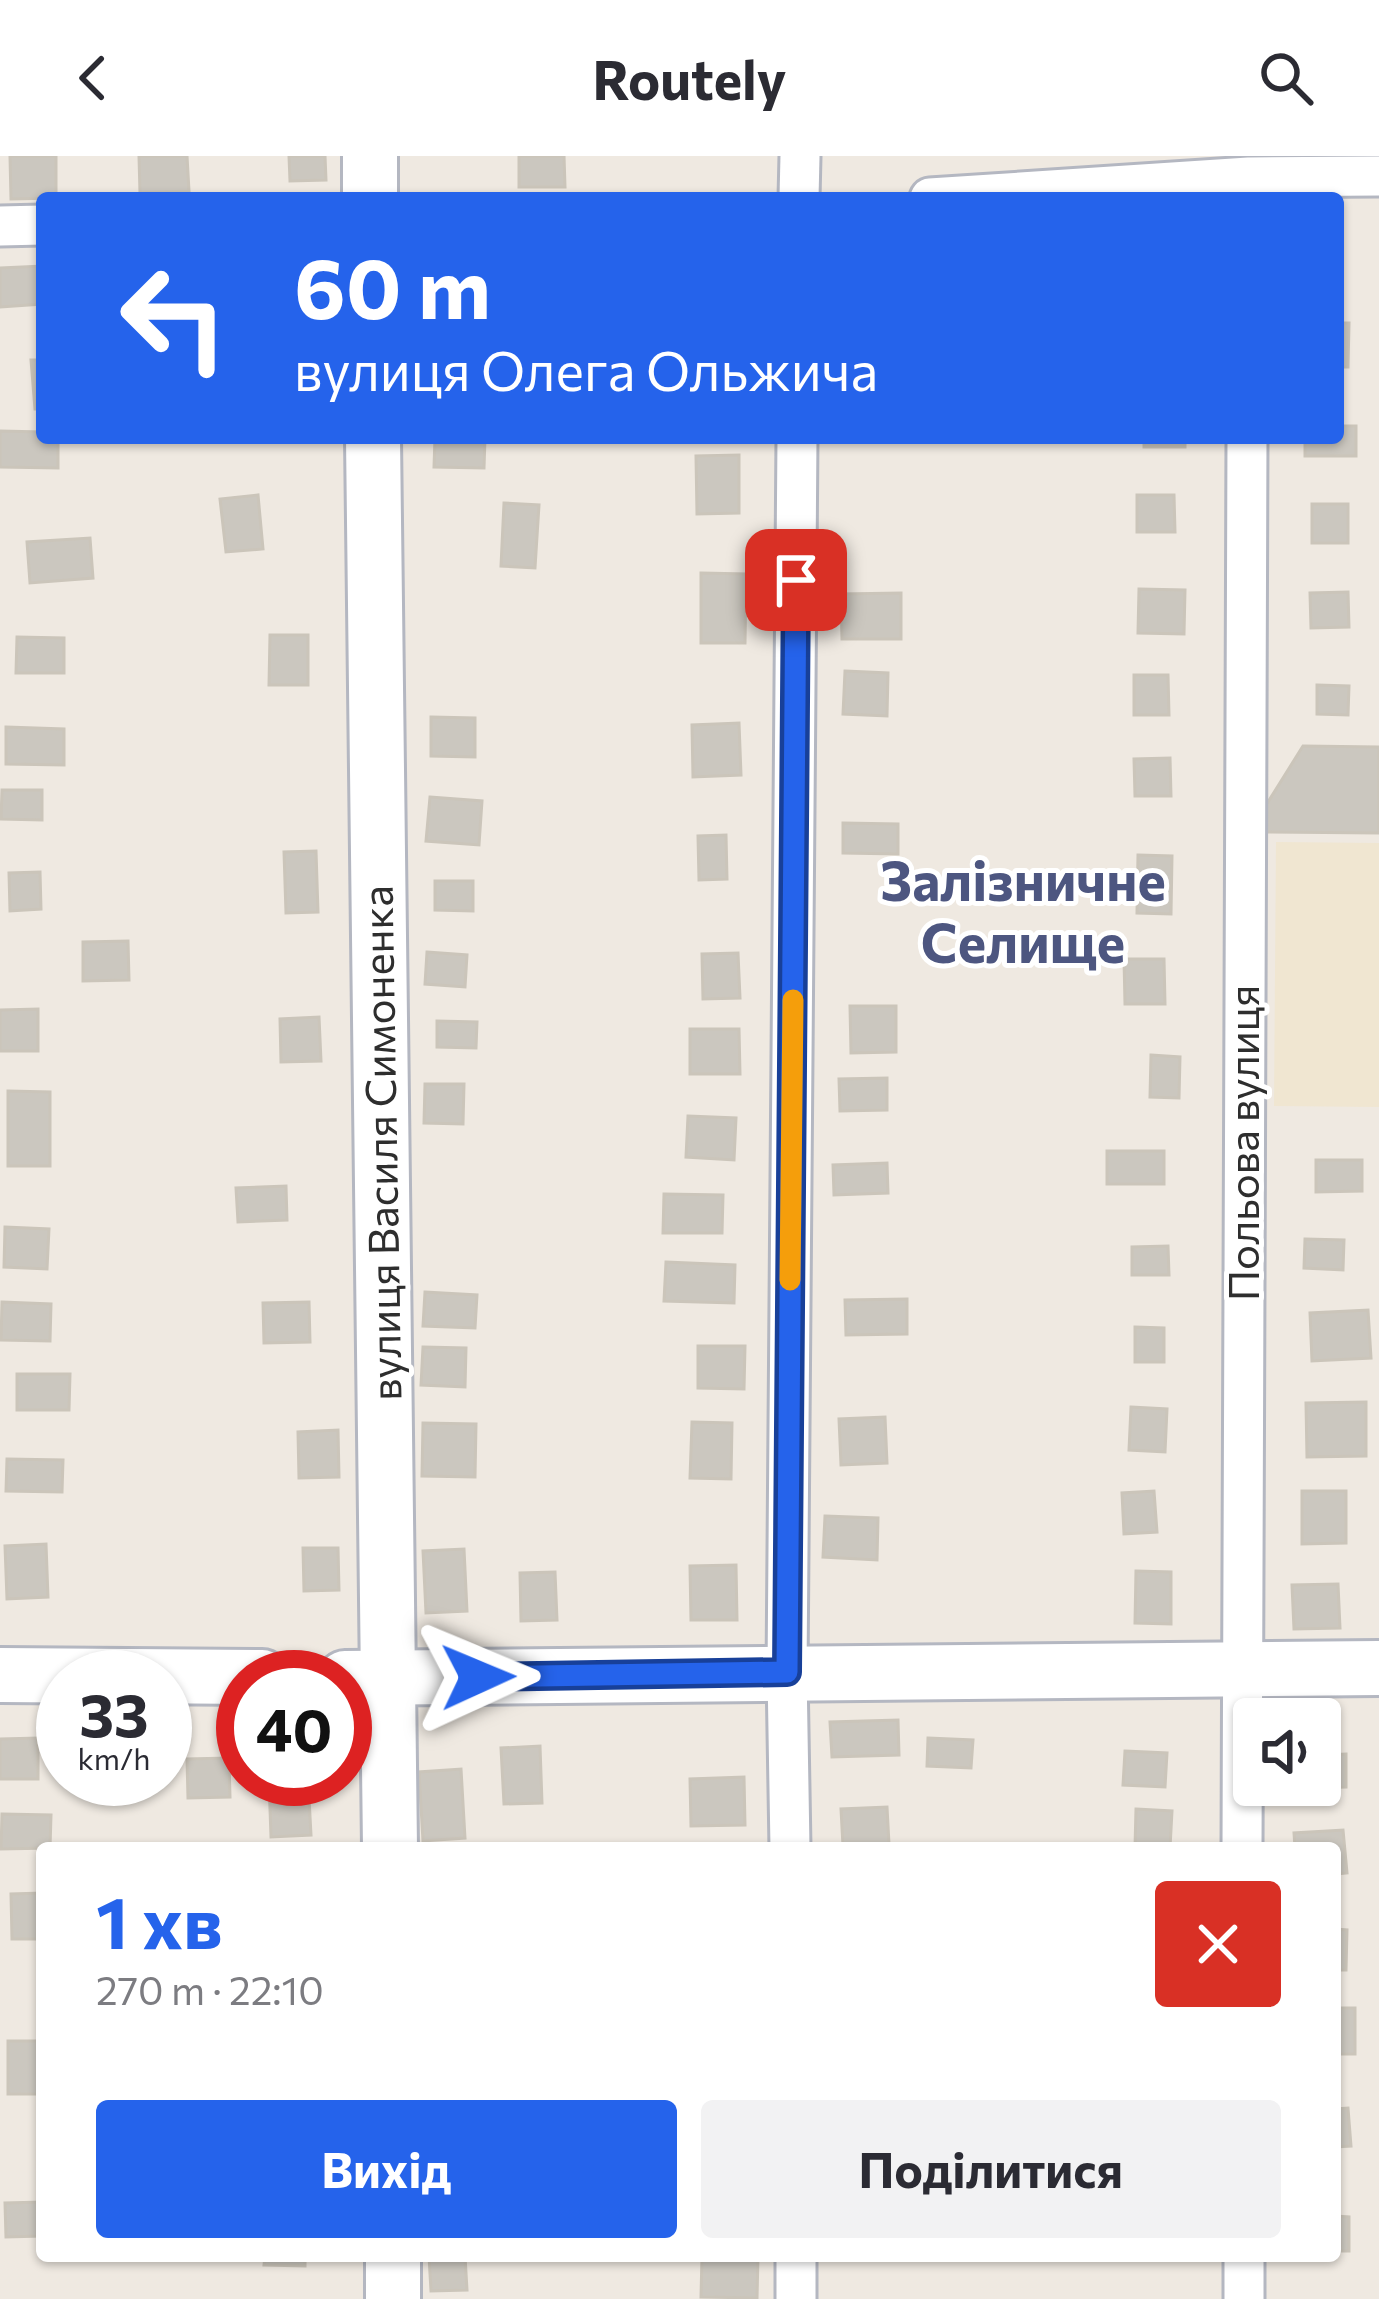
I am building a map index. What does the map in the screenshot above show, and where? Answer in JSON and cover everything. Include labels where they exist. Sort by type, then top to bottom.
[{"type":"street","points":[[370,156],[370,192]]},
{"type":"street","points":[[800,156],[800,192]]},
{"type":"street","points":[[1021,192],[1249,177],[1379,176]]},
{"type":"street","points":[[0,226],[36,225]]},
{"type":"street","name":"вулиця Василя Симоненка","points":[[367,1650],[374,444]]},
{"type":"street","points":[[790,1842],[787,1672],[797,444]]},
{"type":"street","name":"Польова вулиця","points":[[1242,1842],[1247,444]]},
{"type":"street","points":[[372,1678],[1379,1668]]},
{"type":"street","points":[[0,1675],[216,1677]]},
{"type":"street","name":"вулиця Василя Симоненка","points":[[372,1715],[389,1842]]},
{"type":"street","points":[[393,2262],[393,2299]]},
{"type":"street","points":[[796,2262],[796,2299]]},
{"type":"street","points":[[1244,2262],[1244,2299]]},
{"type":"shaded area","points":[[1276,842],[1379,843],[1379,1107],[1274,1106]]},
{"type":"building","points":[[10,156],[56,156],[56,192],[11,199]]},
{"type":"building","points":[[139,156],[187,156],[189,191],[140,192]]},
{"type":"building","points":[[289,156],[325,156],[326,180],[290,181]]},
{"type":"building","points":[[519,156],[564,156],[565,187],[519,187]]},
{"type":"building","points":[[36,266],[36,304],[0,307],[0,268]]},
{"type":"building","points":[[1344,323],[1349,323],[1348,367],[1344,367]]},
{"type":"building","points":[[31,360],[36,360],[35,409]]},
{"type":"building","points":[[1344,426],[1356,426],[1356,456],[1305,456],[1305,444],[1344,444]]},
{"type":"building","points":[[0,431],[36,432],[36,444],[58,444],[58,468],[0,467]]},
{"type":"building","points":[[435,444],[485,444],[484,468],[434,467]]},
{"type":"building","points":[[1144,444],[1185,444],[1185,447]]},
{"type":"building","points":[[739,455],[739,513],[697,514],[696,456]]},
{"type":"building","points":[[258,495],[263,549],[226,552],[220,499]]},
{"type":"building","points":[[1137,495],[1174,495],[1175,532],[1137,532]]},
{"type":"building","points":[[504,503],[539,505],[535,568],[501,566]]},
{"type":"building","points":[[1312,504],[1348,504],[1348,543],[1312,543]]},
{"type":"building","points":[[90,538],[93,578],[30,583],[27,542]]},
{"type":"building","points":[[701,573],[746,574],[745,643],[701,643]]},
{"type":"building","points":[[1139,589],[1185,590],[1184,634],[1138,633]]},
{"type":"building","points":[[1348,592],[1349,627],[1311,628],[1310,593]]},
{"type":"building","points":[[901,593],[901,639],[842,639],[841,594]]},
{"type":"building","points":[[270,635],[308,635],[308,685],[269,685]]},
{"type":"building","points":[[17,637],[64,638],[64,673],[16,673]]},
{"type":"building","points":[[845,671],[888,673],[887,716],[843,714]]},
{"type":"building","points":[[1134,675],[1168,675],[1169,715],[1134,715]]},
{"type":"building","points":[[1317,685],[1349,686],[1348,715],[1317,714]]},
{"type":"building","points":[[431,717],[475,718],[475,757],[431,756]]},
{"type":"building","points":[[739,723],[741,775],[693,777],[692,725]]},
{"type":"building","points":[[6,727],[64,729],[64,765],[6,764]]},
{"type":"building","points":[[1303,746],[1379,747],[1379,833],[1263,832],[1263,810]]},
{"type":"building","points":[[1170,758],[1171,796],[1135,796],[1134,759]]},
{"type":"building","points":[[2,790],[42,790],[42,820],[1,819]]},
{"type":"building","points":[[430,797],[482,801],[479,845],[426,841]]},
{"type":"building","points":[[843,823],[898,824],[898,854],[843,853]]},
{"type":"building","points":[[726,835],[727,879],[699,880],[698,836]]},
{"type":"building","points":[[316,851],[318,912],[286,913],[284,852]]},
{"type":"building","points":[[1138,855],[1172,856],[1171,914],[1137,913]]},
{"type":"building","points":[[40,872],[41,909],[10,911],[9,873]]},
{"type":"building","points":[[435,881],[473,881],[473,911],[435,910]]},
{"type":"building","points":[[128,941],[129,980],[83,981],[83,942]]},
{"type":"building","points":[[427,952],[467,955],[465,987],[425,984]]},
{"type":"building","points":[[738,953],[740,998],[703,999],[702,954]]},
{"type":"building","points":[[1124,959],[1164,959],[1165,1004],[1125,1004]]},
{"type":"building","points":[[850,1006],[896,1006],[896,1052],[851,1053]]},
{"type":"building","points":[[38,1009],[38,1051],[0,1051],[0,1010]]},
{"type":"building","points":[[319,1017],[321,1061],[281,1062],[280,1019]]},
{"type":"building","points":[[437,1021],[477,1022],[476,1048],[437,1047]]},
{"type":"building","points":[[690,1029],[739,1029],[740,1074],[690,1074]]},
{"type":"building","points":[[1151,1055],[1180,1057],[1179,1098],[1150,1097]]},
{"type":"building","points":[[887,1078],[887,1110],[840,1111],[839,1079]]},
{"type":"building","points":[[425,1084],[464,1084],[463,1124],[424,1123]]},
{"type":"building","points":[[8,1091],[50,1092],[50,1166],[8,1166]]},
{"type":"building","points":[[688,1116],[736,1118],[734,1160],[686,1157]]},
{"type":"building","points":[[1107,1151],[1164,1151],[1164,1184],[1107,1184]]},
{"type":"building","points":[[1316,1160],[1362,1160],[1362,1191],[1316,1192]]},
{"type":"building","points":[[887,1163],[888,1193],[834,1195],[833,1165]]},
{"type":"building","points":[[286,1186],[287,1220],[238,1222],[236,1188]]},
{"type":"building","points":[[664,1194],[723,1195],[722,1233],[663,1233]]},
{"type":"building","points":[[5,1227],[49,1229],[47,1269],[4,1267]]},
{"type":"building","points":[[1305,1239],[1344,1240],[1343,1270],[1304,1268]]},
{"type":"building","points":[[1168,1246],[1169,1275],[1132,1275],[1132,1247]]},
{"type":"building","points":[[666,1262],[735,1265],[734,1303],[664,1301]]},
{"type":"building","points":[[425,1292],[477,1295],[475,1328],[423,1326]]},
{"type":"building","points":[[907,1299],[907,1334],[846,1335],[845,1300]]},
{"type":"building","points":[[2,1302],[51,1304],[50,1341],[1,1340]]},
{"type":"building","points":[[309,1302],[310,1342],[264,1343],[263,1303]]},
{"type":"building","points":[[1368,1310],[1371,1358],[1312,1361],[1310,1313]]},
{"type":"building","points":[[1135,1327],[1164,1328],[1164,1362],[1135,1362]]},
{"type":"building","points":[[698,1346],[745,1346],[744,1389],[698,1388]]},
{"type":"building","points":[[423,1347],[466,1348],[465,1387],[421,1385]]},
{"type":"building","points":[[17,1374],[70,1374],[69,1410],[17,1410]]},
{"type":"building","points":[[1366,1402],[1366,1456],[1307,1457],[1306,1403]]},
{"type":"building","points":[[1131,1407],[1167,1409],[1165,1452],[1129,1450]]},
{"type":"building","points":[[885,1417],[887,1463],[841,1465],[839,1419]]},
{"type":"building","points":[[692,1422],[732,1423],[731,1479],[690,1478]]},
{"type":"building","points":[[423,1423],[476,1424],[475,1477],[422,1476]]},
{"type":"building","points":[[338,1430],[339,1477],[299,1478],[298,1432]]},
{"type":"building","points":[[7,1459],[63,1460],[62,1492],[6,1491]]},
{"type":"building","points":[[1154,1491],[1157,1532],[1124,1534],[1122,1493]]},
{"type":"building","points":[[1302,1491],[1346,1491],[1346,1543],[1302,1544]]},
{"type":"building","points":[[825,1516],[878,1518],[877,1560],[823,1557]]},
{"type":"building","points":[[46,1544],[48,1597],[7,1599],[5,1546]]},
{"type":"building","points":[[303,1548],[338,1548],[339,1590],[304,1591]]},
{"type":"building","points":[[464,1549],[467,1611],[426,1613],[423,1551]]},
{"type":"building","points":[[736,1565],[737,1620],[691,1620],[690,1566]]},
{"type":"building","points":[[1136,1571],[1171,1572],[1171,1624],[1135,1623]]},
{"type":"building","points":[[555,1572],[557,1620],[521,1621],[520,1573]]},
{"type":"building","points":[[1338,1584],[1340,1628],[1294,1629],[1292,1585]]},
{"type":"building","points":[[898,1720],[899,1755],[832,1757],[830,1722]]},
{"type":"building","points":[[36,1738],[36,1779],[0,1779],[0,1739]]},
{"type":"building","points":[[928,1738],[973,1740],[971,1768],[927,1766]]},
{"type":"building","points":[[540,1746],[542,1803],[504,1804],[501,1748]]},
{"type":"building","points":[[1125,1751],[1167,1753],[1165,1787],[1123,1785]]},
{"type":"building","points":[[1341,1754],[1346,1754],[1346,1787],[1341,1787]]},
{"type":"building","points":[[216,1758],[216,1797],[192,1798],[192,1759]]},
{"type":"building","points":[[461,1769],[465,1838],[423,1841],[419,1772]]},
{"type":"building","points":[[744,1777],[745,1825],[691,1826],[690,1779]]},
{"type":"building","points":[[270,1806],[309,1806],[311,1835],[271,1837]]},
{"type":"building","points":[[887,1807],[889,1842],[843,1842],[841,1809]]},
{"type":"building","points":[[1136,1809],[1172,1811],[1170,1842],[1135,1842]]},
{"type":"building","points":[[2,1814],[51,1815],[50,1842],[36,1842],[36,1848],[1,1849]]},
{"type":"building","points":[[1343,1830],[1347,1873],[1341,1874],[1341,1842],[1295,1842],[1294,1833]]},
{"type":"building","points":[[36,1893],[36,1939],[12,1939],[11,1894]]},
{"type":"building","points":[[1341,1930],[1347,1930],[1346,1970],[1341,1970]]},
{"type":"building","points":[[1341,2008],[1355,2008],[1355,2054],[1341,2054]]},
{"type":"building","points":[[8,2041],[36,2041],[36,2094],[8,2094]]},
{"type":"building","points":[[1348,2108],[1351,2146],[1341,2147],[1341,2109]]},
{"type":"building","points":[[36,2202],[36,2236],[6,2237],[5,2203]]},
{"type":"building","points":[[1341,2216],[1349,2217],[1349,2251],[1341,2251]]},
{"type":"building","points":[[264,2262],[305,2262],[305,2266]]},
{"type":"building","points":[[429,2262],[465,2262],[467,2290],[431,2291]]},
{"type":"building","points":[[702,2262],[758,2262],[757,2298],[701,2297]]},
{"type":"slow traffic","points":[[790,1280],[793,1000]]},
{"type":"district","name":"Залізничне Селище","points":[[1023,913]]},
{"type":"route","points":[[478,1677],[787,1672],[796,580]]}]
